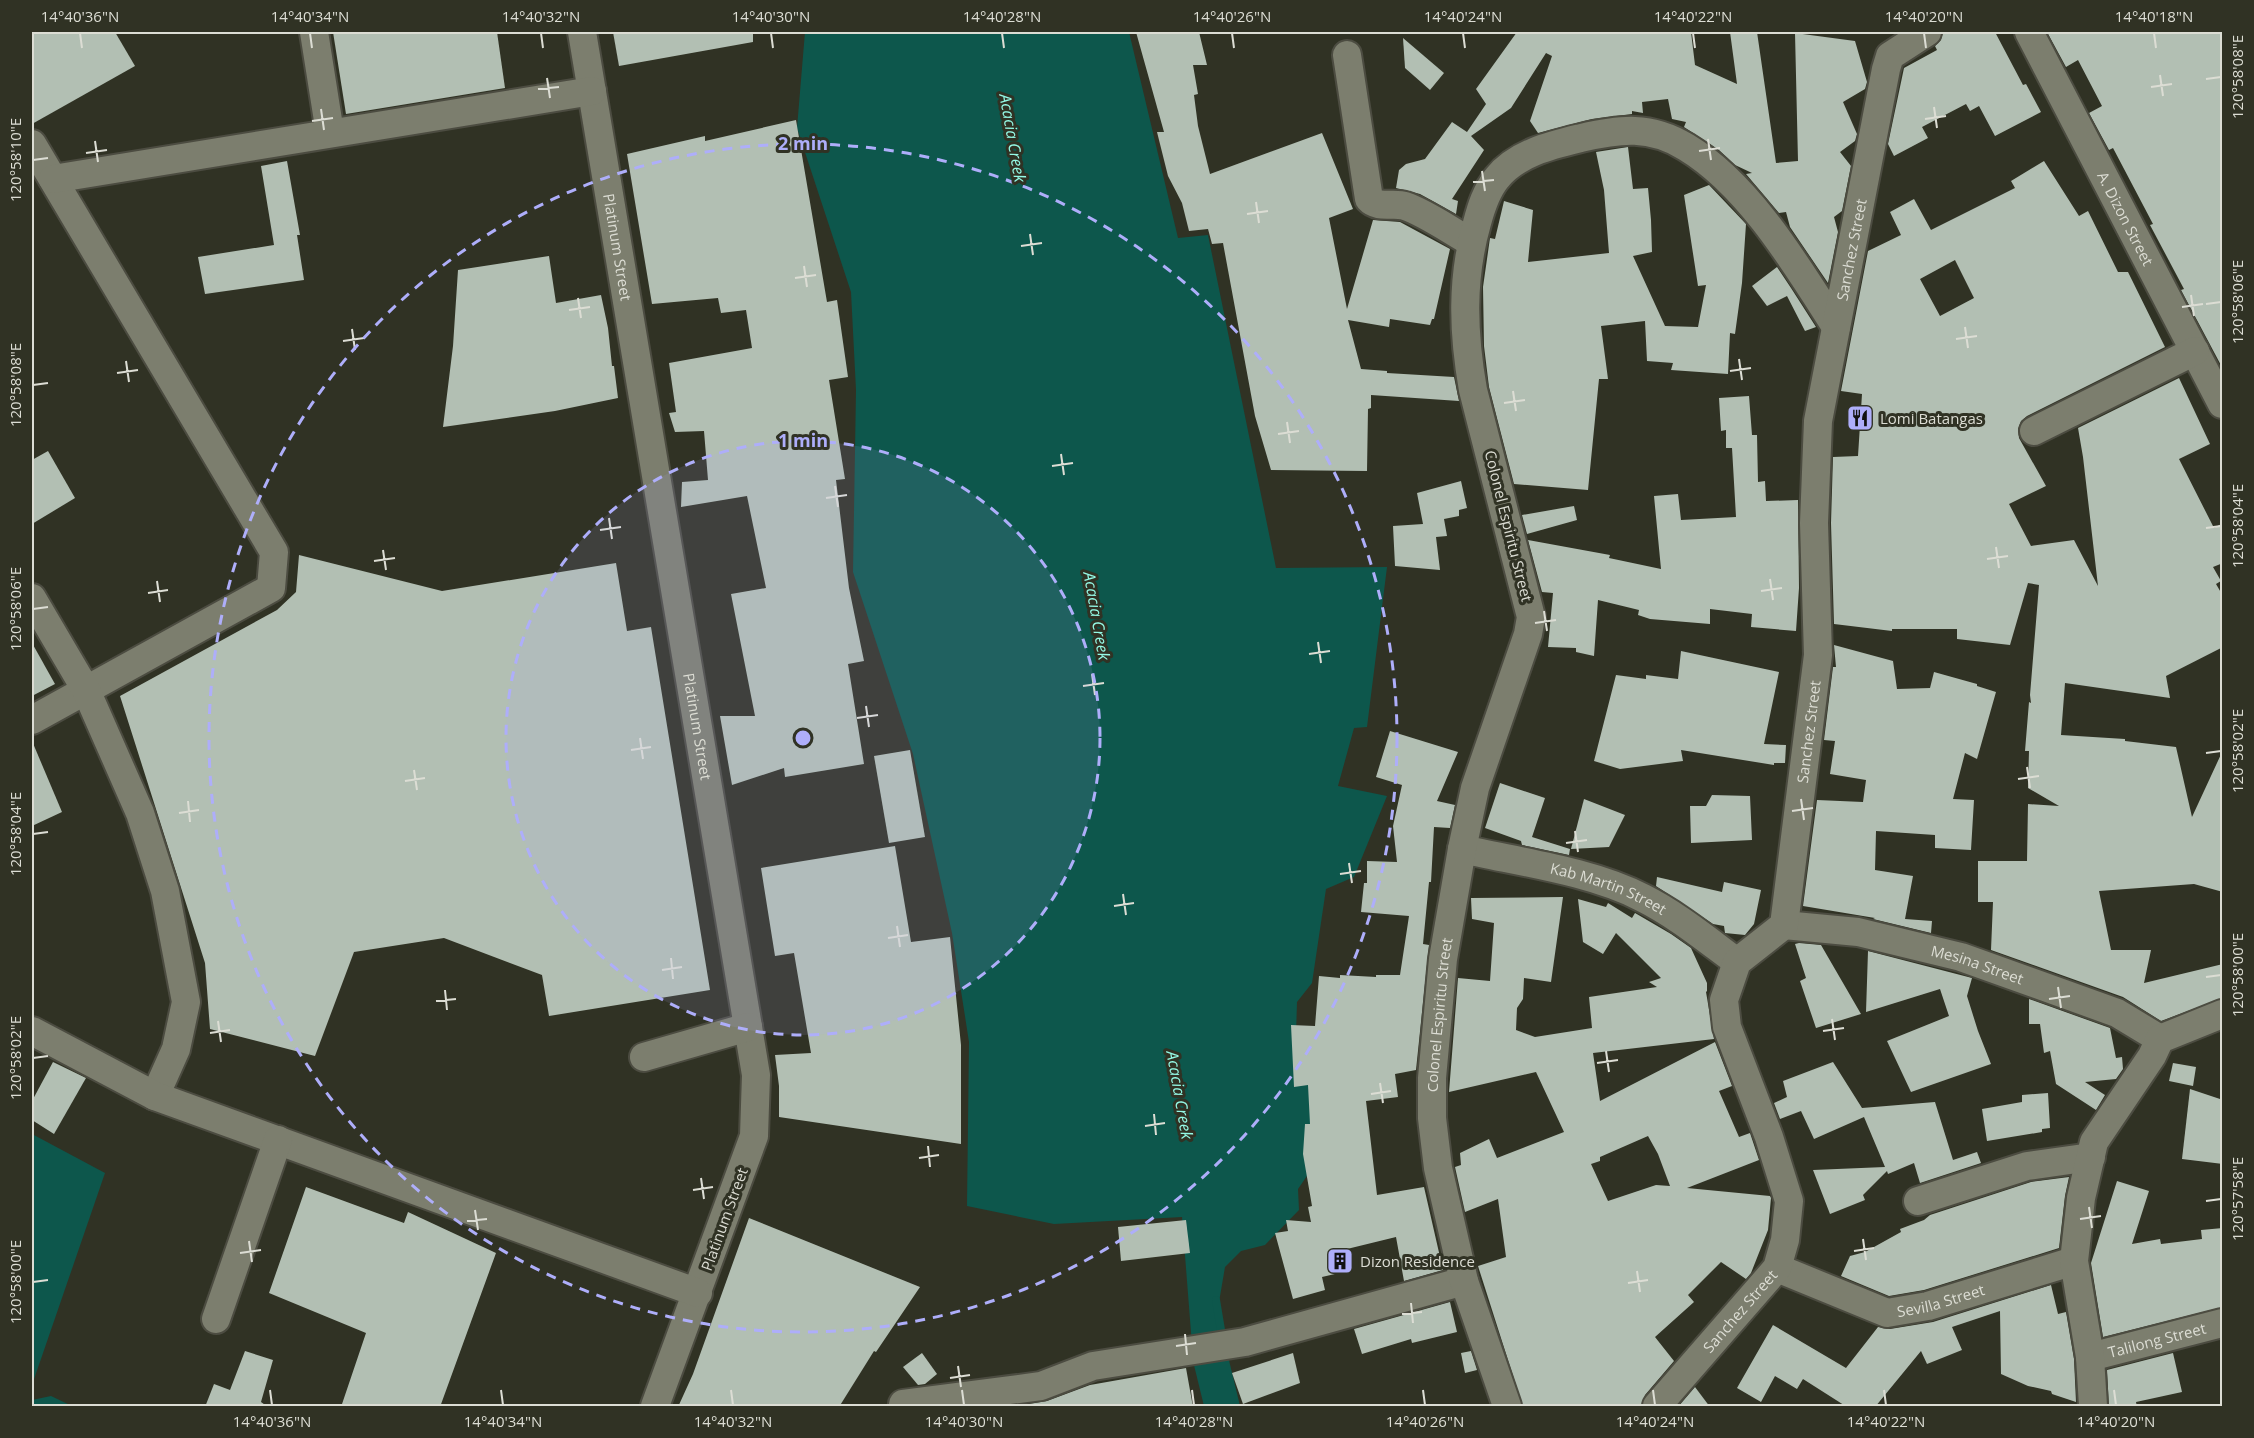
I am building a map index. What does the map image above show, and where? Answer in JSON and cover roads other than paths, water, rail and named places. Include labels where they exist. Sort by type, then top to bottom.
[{"type":"street","points":[[314,32],[330,133]]},
{"type":"street","name":"Platinum Street","points":[[582,32],[756,1075],[754,1136],[655,1407]]},
{"type":"street","name":"Sanchez Street","points":[[1784,925],[1818,655],[1814,523],[1818,421],[1886,69],[1890,56],[1927,32]]},
{"type":"street","name":"A. Dizon Street","points":[[2029,32],[2223,404]]},
{"type":"street","points":[[1347,55],[1370,199],[1379,204],[1407,207],[1471,242]]},
{"type":"street","points":[[53,179],[592,91]]},
{"type":"street","name":"Colonel Espiritu Street","points":[[1507,1407],[1464,1281],[1438,1168],[1432,1118],[1432,1078],[1443,959],[1462,849],[1475,788],[1528,633],[1531,617],[1473,390],[1467,356],[1465,295],[1471,242],[1480,211],[1496,178],[1508,167],[1536,151],[1560,143],[1623,129],[1654,133],[1687,147],[1714,167],[1734,188],[1780,242],[1836,327]]},
{"type":"street","points":[[32,144],[274,552],[272,588],[32,720]]},
{"type":"street","points":[[2034,432],[2195,351]]},
{"type":"street","points":[[32,598],[86,690],[140,813],[165,891],[186,1002],[176,1049],[155,1096]]},
{"type":"street","name":"Kab Martin Street","points":[[1462,849],[1590,878],[1642,897],[1679,920],[1737,962]]},
{"type":"street","points":[[1737,962],[1784,925]]},
{"type":"street","name":"Mesina Street","points":[[1784,925],[1858,932],[1962,957],[2117,1013],[2160,1039]]},
{"type":"street","name":"Sanchez Street","points":[[1657,1407],[1777,1268],[1785,1240],[1789,1201],[1727,1027],[1724,1000],[1737,962]]},
{"type":"street","points":[[2093,1407],[2090,1357],[2074,1261],[2081,1198],[2094,1142],[2152,1056],[2160,1039],[2223,1014]]},
{"type":"street","points":[[645,1057],[748,1027]]},
{"type":"street","points":[[32,1031],[155,1096],[698,1293]]},
{"type":"street","points":[[216,1319],[278,1140]]},
{"type":"street","points":[[1918,1201],[2027,1167],[2091,1157]]},
{"type":"street","name":"Sevilla Street","points":[[1777,1268],[1887,1313],[1928,1306],[2074,1261]]},
{"type":"street","points":[[903,1404],[1041,1386],[1093,1366],[1245,1342],[1464,1281]]},
{"type":"street","name":"Talilong Street","points":[[2090,1357],[2223,1323]]},
{"type":"water","points":[[805,32],[1129,32],[1178,238],[1208,235],[1276,568],[1387,567],[1367,727],[1354,728],[1338,786],[1387,796],[1354,877],[1326,889],[1312,983],[1297,1002],[1296,1035],[1326,1148],[1298,1189],[1299,1210],[1265,1245],[1241,1251],[1225,1267],[1217,1314],[1224,1339],[1192,1345],[1182,1217],[1054,1224],[967,1206],[969,1042],[952,933],[913,754],[853,572],[856,390],[851,292],[797,128]]},
{"type":"water","points":[[32,1134],[105,1173],[32,1385]]},
{"type":"water","points":[[1227,1352],[1240,1406],[1204,1406],[1193,1361]]},
{"type":"water","points":[[51,1396],[72,1406],[32,1406],[32,1400]]},
{"type":"waterway","name":"Acacia Creek","points":[[1216,1300],[1222,1336]]},
{"type":"place","name":"Lomi Batangas","points":[[1860,418]]},
{"type":"place","name":"Dizon Residence","points":[[1340,1261]]}]
